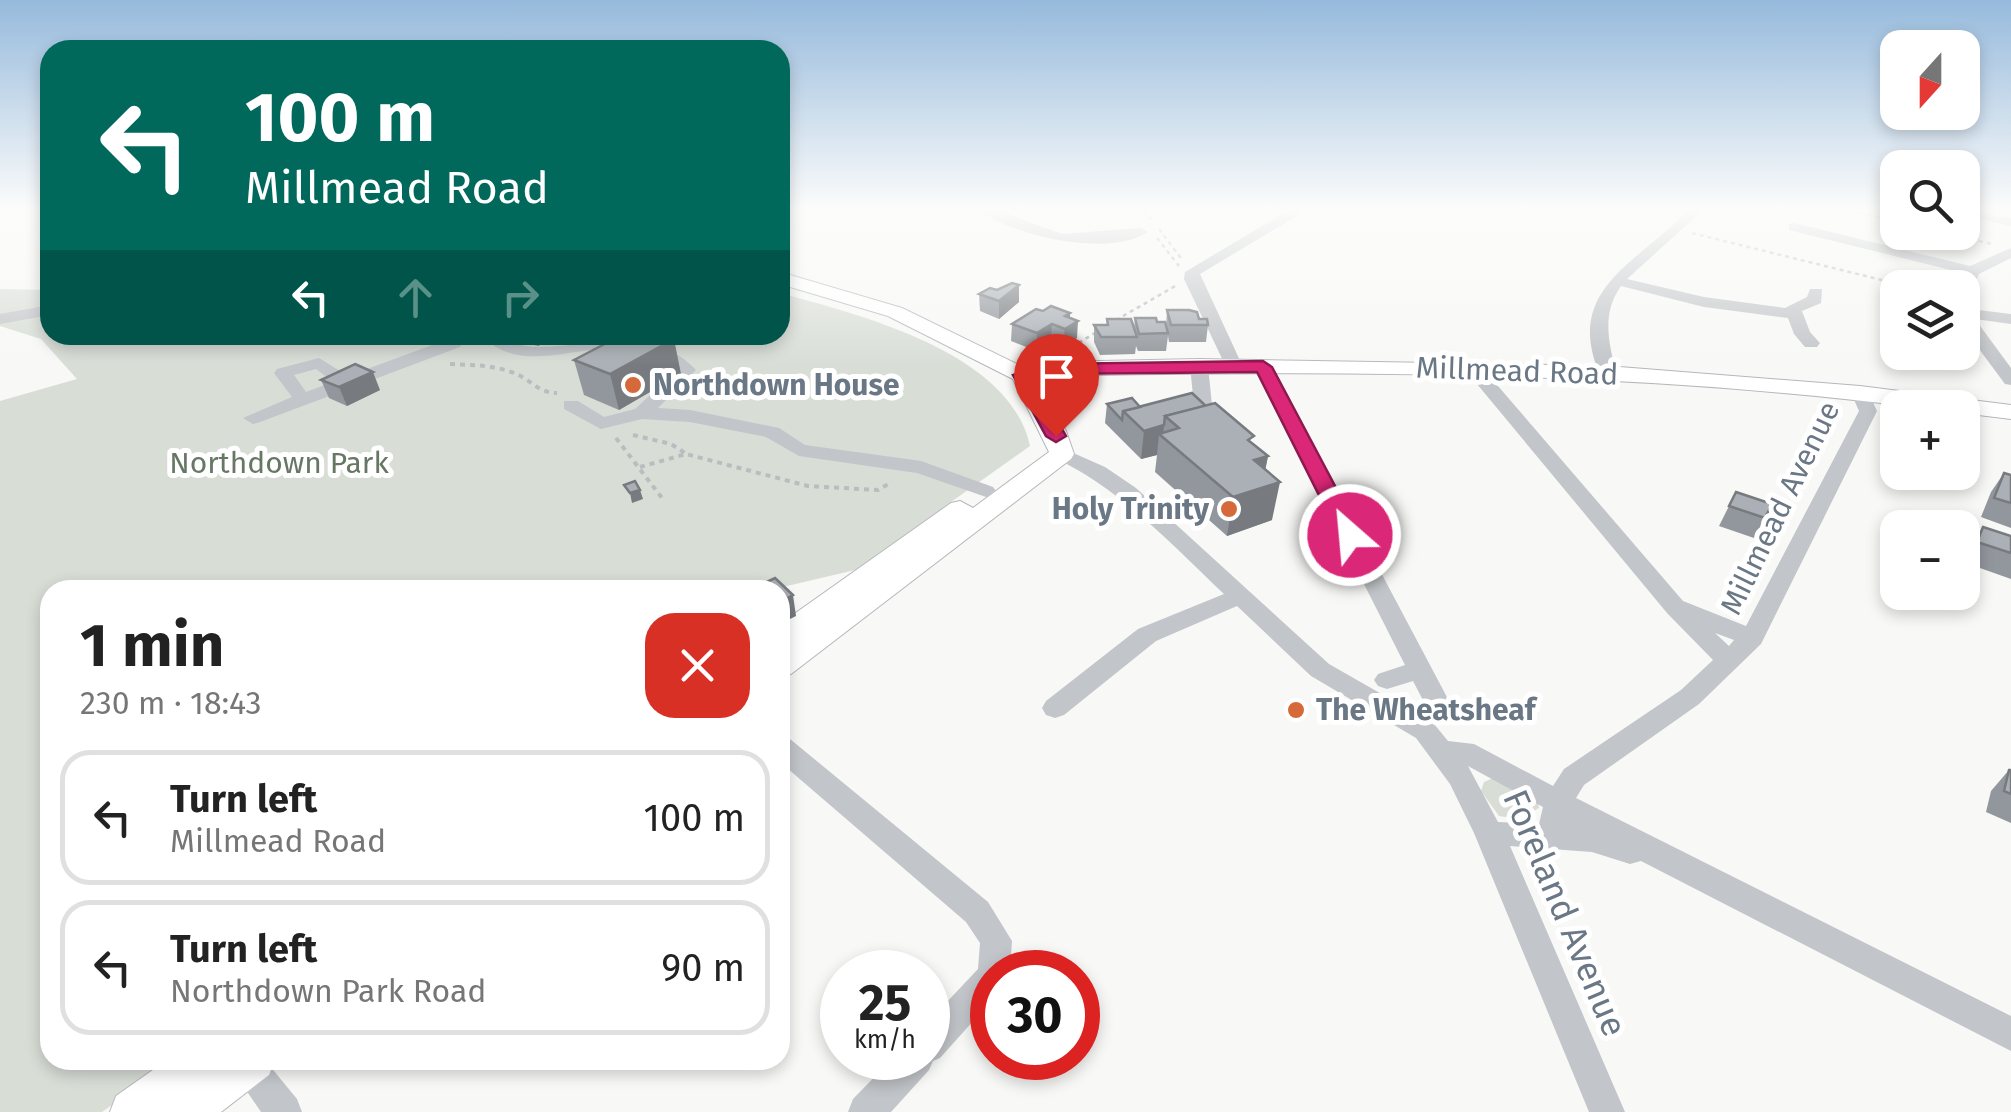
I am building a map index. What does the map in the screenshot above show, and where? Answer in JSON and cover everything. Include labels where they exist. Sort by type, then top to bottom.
[{"type":"main road","points":[[790,281],[896,312],[1022,375],[1054,430],[1062,454]]},
{"type":"main road","name":"Millmead Road","points":[[1022,375],[1050,369],[1199,366],[1607,373],[1860,393],[2011,412]]},
{"type":"main road","points":[[790,658],[934,540],[986,491],[1030,464],[1062,454]]},
{"type":"main road","points":[[790,633],[1062,454]]},
{"type":"main road","points":[[132,1112],[189,1070]]},
{"type":"main road","points":[[185,1112],[241,1070]]},
{"type":"street","points":[[1213,263],[1193,275],[1234,366]]},
{"type":"street","points":[[1607,373],[1598,321],[1606,297],[1639,263]]},
{"type":"street","points":[[1939,263],[1968,270]]},
{"type":"street","points":[[1618,281],[1704,302],[1793,314]]},
{"type":"street","points":[[1811,343],[1792,309],[1815,300],[1816,292]]},
{"type":"street","points":[[0,319],[40,312]]},
{"type":"street","points":[[1980,316],[2011,319]]},
{"type":"street","points":[[1980,338],[2011,380]]},
{"type":"street","points":[[252,418],[448,345]]},
{"type":"street","points":[[501,345],[505,349],[557,353],[611,345]]},
{"type":"street","points":[[622,345],[655,354],[686,370],[642,414]]},
{"type":"street","points":[[302,397],[283,373],[319,363],[344,382]]},
{"type":"street","points":[[1199,366],[1203,406],[1230,442]]},
{"type":"street","points":[[1263,367],[1436,699]]},
{"type":"street","points":[[1473,368],[1675,607],[1730,661]]},
{"type":"street","name":"Millmead Avenue","points":[[1559,801],[1574,777],[1690,697],[1752,638],[1868,411],[1860,393]]},
{"type":"street","points":[[571,405],[601,423],[642,414],[690,416],[772,432],[799,450],[921,467],[986,491]]},
{"type":"street","points":[[1062,454],[1129,492],[1320,670],[1424,732],[1441,751],[1464,751],[1681,868],[2011,1034]]},
{"type":"street","points":[[1055,708],[1147,635],[1237,596]]},
{"type":"street","points":[[1675,607],[1752,638]]},
{"type":"street","points":[[1387,680],[1419,670]]},
{"type":"street","name":"Foreland Avenue","points":[[1441,751],[1461,777],[1489,833],[1607,1112]]},
{"type":"street","points":[[790,754],[977,912],[996,941],[995,950]]},
{"type":"street","points":[[1550,836],[1559,801]]},
{"type":"street","points":[[1489,833],[1592,840],[1681,868]]},
{"type":"street","points":[[950,1022],[970,1000]]},
{"type":"street","points":[[255,1070],[284,1112]]},
{"type":"street","points":[[866,1112],[896,1080]]},
{"type":"path","points":[[1181,263],[1193,275]]},
{"type":"path","points":[[1183,263],[1193,275]]},
{"type":"path","points":[[1812,263],[1880,280]]},
{"type":"path","points":[[1117,320],[1193,275]]},
{"type":"path","points":[[1050,369],[1056,356],[1102,329]]},
{"type":"path","points":[[404,360],[494,367],[521,374],[542,393],[565,396],[571,405]]},
{"type":"path","points":[[662,498],[614,434],[656,440],[686,454],[808,486],[878,490],[921,467]]},
{"type":"path","points":[[640,467],[686,454]]},
{"type":"green space","name":"Northdown Park","points":[[0,289],[40,290],[40,339],[0,326]]},
{"type":"green space","name":"Northdown Park","points":[[790,296],[889,326],[963,362],[994,386],[1017,413],[1030,446],[855,570],[790,585],[790,580],[40,580],[40,1070],[161,1070],[102,1112],[0,1112],[0,401],[77,379],[46,345],[790,345]]},
{"type":"green space","points":[[1493,778],[1538,798],[1539,808],[1519,819],[1499,816],[1481,791],[1484,782]]},
{"type":"building","points":[[1012,283],[1019,285],[999,301],[979,294],[990,288],[997,290]]},
{"type":"building","points":[[1051,306],[1070,313],[1065,316],[1078,321],[1065,329],[1052,324],[1037,333],[1012,324],[1036,309],[1043,311]]},
{"type":"building","points":[[1167,310],[1197,312],[1199,319],[1207,319],[1208,325],[1171,325]]},
{"type":"building","points":[[1135,318],[1165,322],[1168,333],[1139,334]]},
{"type":"building","points":[[1107,319],[1131,319],[1137,337],[1101,337],[1094,325],[1108,325]]},
{"type":"building","points":[[603,345],[663,345],[610,374],[574,360]]},
{"type":"building","points":[[355,364],[373,372],[339,387],[321,380]]},
{"type":"building","points":[[1192,393],[1206,406],[1165,416],[1164,425],[1144,431],[1123,411]]},
{"type":"building","points":[[1132,398],[1140,407],[1123,411],[1122,420],[1107,404]]},
{"type":"building","points":[[1215,403],[1254,436],[1248,440],[1268,456],[1254,460],[1280,482],[1233,497],[1159,434],[1179,428],[1165,416]]},
{"type":"building","points":[[2004,473],[2011,475],[2011,503],[1994,498]]},
{"type":"building","points":[[635,481],[640,490],[630,493],[624,485]]},
{"type":"building","points":[[1736,492],[1772,504],[1765,518],[1729,506]]},
{"type":"building","points":[[1983,527],[2011,536],[2011,553],[1980,543]]},
{"type":"building","points":[[2011,770],[2011,794],[2004,791]]},
{"type":"place","name":"Northdown House","points":[[633,385]]},
{"type":"place","name":"Holy Trinity","points":[[1229,509]]},
{"type":"place","name":"The Wheatsheaf","points":[[1296,710]]},
{"type":"route","points":[[1056,436],[1022,375],[1050,369],[1263,367],[1350,535]]}]
